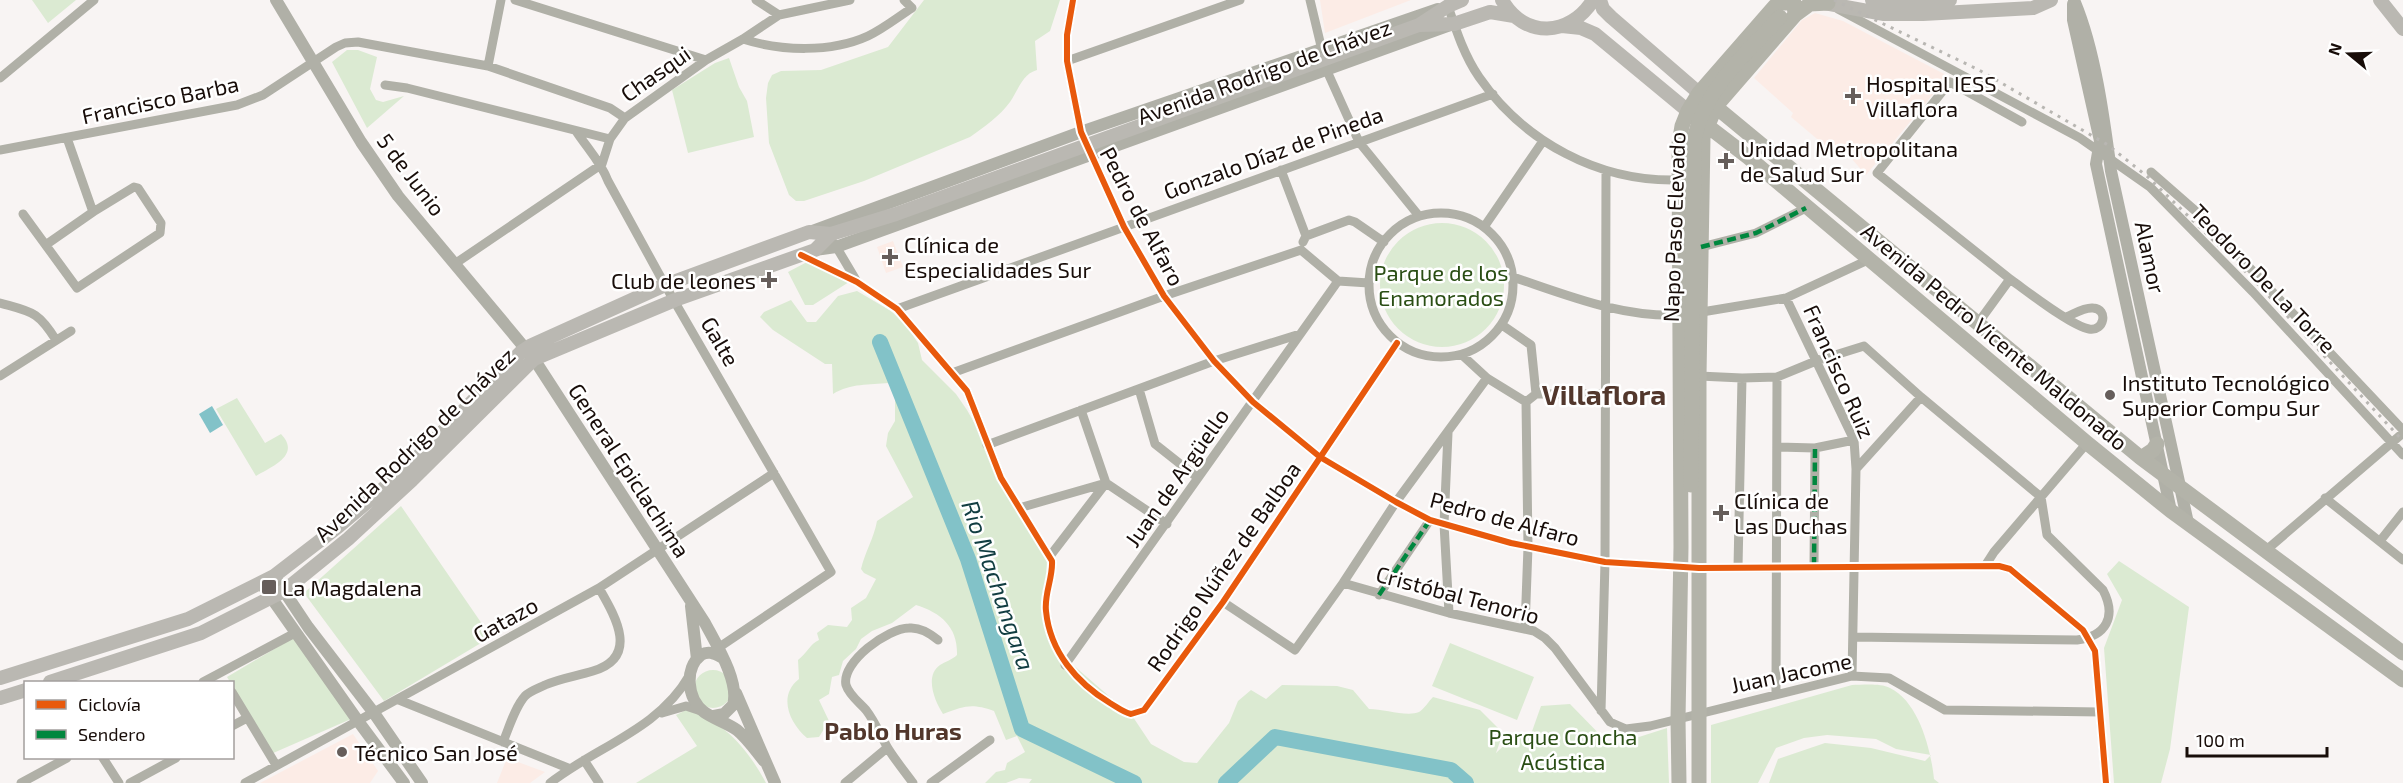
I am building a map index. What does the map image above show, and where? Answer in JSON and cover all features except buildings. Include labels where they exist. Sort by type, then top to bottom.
[{"type":"main road","name":"Avenida Rodrigo de Chávez","points":[[56,681],[201,633],[284,591],[348,538],[412,480],[530,353],[815,250],[896,214],[1419,25],[1448,6],[1462,0]]},
{"type":"main road","points":[[1502,0],[1514,16]]},
{"type":"main road","points":[[1562,26],[1580,16],[1593,0]]},
{"type":"main road","name":"Avenida Pedro Vicente Maldonado","points":[[1600,0],[1603,9],[1611,17],[1699,93],[2140,458],[2403,653]]},
{"type":"main road","points":[[1810,0],[1884,14],[2034,8],[2051,0]]},
{"type":"main road","points":[[1872,0],[1885,2],[1950,0]]},
{"type":"main road","points":[[2380,0],[2403,29]]},
{"type":"main road","points":[[1679,783],[1681,315],[1678,180],[1682,126],[1699,93],[1775,6],[1780,3],[1792,8],[1827,3]]},
{"type":"main road","points":[[1699,783],[1698,544],[1702,147],[1707,124],[1716,106],[1792,8]]},
{"type":"main road","name":"Napo Paso Elevado","points":[[1698,544],[1691,487],[1694,139],[1702,110],[1717,86],[1792,8]]},
{"type":"main road","name":"Avenida Rodrigo de Chávez","points":[[1419,25],[1454,24],[1490,12],[1514,16]]},
{"type":"main road","name":"Avenida Pedro Vicente Maldonado","points":[[1514,16],[1525,24],[1537,27],[1581,28],[1595,34],[1707,124],[2171,511],[2403,680]]},
{"type":"main road","name":"Avenida Rodrigo de Chávez","points":[[0,678],[188,619],[274,576],[339,526],[404,471],[530,353],[665,285],[809,232],[833,241]]},
{"type":"main road","points":[[2140,458],[2153,450],[2157,444]]},
{"type":"main road","name":"Napo Paso Elevado","points":[[1681,547],[1691,487]]},
{"type":"main road","points":[[222,602],[232,618]]},
{"type":"main road","points":[[0,698],[24,691]]},
{"type":"street","points":[[0,78],[94,0]]},
{"type":"street","name":"5 de Junio","points":[[276,0],[361,142],[398,196],[530,353]]},
{"type":"street","points":[[488,66],[501,0]]},
{"type":"street","points":[[515,0],[706,60]]},
{"type":"street","points":[[756,0],[779,15],[847,1]]},
{"type":"street","points":[[743,39],[768,46],[836,45],[868,36],[912,8],[904,0]]},
{"type":"street","name":"Pedro de Alfaro","points":[[1073,0],[1067,35],[1068,61],[1086,144],[1124,227],[1164,296],[1214,361],[1253,402],[1320,457],[1430,520],[1528,547],[1605,562],[1681,568],[1999,566],[2010,569],[2083,630],[2088,638]]},
{"type":"street","points":[[1068,61],[1240,0]]},
{"type":"street","points":[[1310,0],[1324,60],[1359,142],[1419,216]]},
{"type":"street","name":"Alamor","points":[[2074,0],[2073,20],[2188,523]]},
{"type":"street","name":"Teodoro De La Torre","points":[[1827,3],[2104,153],[2150,187],[2253,292],[2403,455]]},
{"type":"street","points":[[1448,6],[1470,61],[1493,94],[1543,141],[1606,171],[1642,178],[1678,180]]},
{"type":"street","name":"Avenida Rodrigo de Chávez","points":[[1324,60],[1448,6]]},
{"type":"street","name":"Chasqui","points":[[602,164],[610,139],[625,118],[706,60],[779,15]]},
{"type":"street","name":"Avenida Rodrigo de Chávez","points":[[1324,60],[1454,24]]},
{"type":"street","name":"Francisco Barba","points":[[0,150],[237,105],[263,95],[336,47],[345,43],[358,42],[488,66],[610,108],[625,118]]},
{"type":"street","points":[[2022,122],[1950,82],[1877,173],[2010,279],[2066,317]]},
{"type":"street","points":[[385,85],[407,88],[610,139]]},
{"type":"street","name":"Gonzalo Díaz de Pineda","points":[[897,309],[1493,94]]},
{"type":"street","name":"Galte","points":[[576,131],[590,152],[602,164],[608,180],[665,285],[831,572],[720,653]]},
{"type":"street","points":[[67,138],[93,212]]},
{"type":"street","points":[[1485,226],[1543,141]]},
{"type":"street","name":"Avenida Rodrigo de Chávez","points":[[809,232],[1086,144]]},
{"type":"street","name":"Alamor","points":[[2104,153],[2096,164],[2171,511]]},
{"type":"street","points":[[456,263],[602,164]]},
{"type":"street","points":[[1281,170],[1306,236],[1301,250]]},
{"type":"street","points":[[1601,711],[1605,562],[1606,171]]},
{"type":"street","points":[[2151,172],[2199,214],[2403,432],[2264,552]]},
{"type":"street","points":[[23,214],[77,288],[160,233],[162,228],[150,205],[138,188],[134,187],[47,244]]},
{"type":"street","points":[[1701,247],[1756,233],[1806,208]]},
{"type":"street","points":[[1442,212],[1464,216],[1485,226],[1499,240],[1509,258],[1514,277],[1512,302],[1502,326],[1484,344],[1462,355],[1439,358],[1417,354],[1397,343],[1381,326],[1372,306],[1369,283],[1373,261],[1384,242],[1399,226],[1419,216],[1442,212]]},
{"type":"street","points":[[1306,236],[1349,220],[1384,242]]},
{"type":"street","points":[[833,241],[857,282]]},
{"type":"street","points":[[952,373],[1164,296],[1301,250]]},
{"type":"street","points":[[1301,250],[1338,281],[1369,283]]},
{"type":"street","points":[[801,255],[857,282],[897,309],[967,391],[1000,478],[1050,556],[1052,567],[1047,589],[1046,613],[1055,644],[1065,665]]},
{"type":"street","points":[[1514,277],[1606,308],[1648,316],[1681,315],[1786,298],[1868,260]]},
{"type":"street","points":[[1978,323],[2010,279]]},
{"type":"street","name":"Juan de Argüello","points":[[1065,665],[1338,281]]},
{"type":"street","name":"Francisco Ruiz","points":[[1786,298],[1854,440],[1856,469],[1852,676]]},
{"type":"street","points":[[0,303],[37,315],[56,340]]},
{"type":"street","points":[[1502,326],[1531,345],[1536,394]]},
{"type":"street","points":[[0,376],[71,331]]},
{"type":"street","points":[[987,445],[1214,361],[1300,334]]},
{"type":"street","name":"Rodrigo Núñez de Balboa","points":[[1065,665],[1092,692],[1125,712],[1134,714],[1144,710],[1223,602],[1397,343]]},
{"type":"street","points":[[1700,376],[1777,377],[1816,361],[1864,346],[1921,397],[2041,497],[2047,535],[2103,590],[2109,601],[2110,613],[2105,625],[2097,634],[2077,640],[1853,637]]},
{"type":"street","name":"General Epiclachima","points":[[530,353],[691,605],[705,623],[720,653]]},
{"type":"street","points":[[1462,355],[1487,378],[1526,402]]},
{"type":"street","points":[[1776,693],[1777,377]]},
{"type":"street","points":[[1223,602],[1295,650],[1343,584],[1396,502],[1487,378]]},
{"type":"street","points":[[1738,567],[1742,378]]},
{"type":"street","points":[[1139,389],[1155,444],[1198,478]]},
{"type":"street","points":[[1526,402],[1536,394],[1604,394]]},
{"type":"street","points":[[1856,469],[1921,397]]},
{"type":"street","points":[[1525,628],[1528,547],[1526,402]]},
{"type":"street","points":[[1081,410],[1106,483],[1167,524]]},
{"type":"street","points":[[1448,433],[1444,524],[1449,613]]},
{"type":"street","points":[[1778,447],[1815,448],[1854,440]]},
{"type":"street","points":[[1985,566],[1994,552],[2087,443]]},
{"type":"street","points":[[1814,566],[1815,448]]},
{"type":"street","name":"Gatazo","points":[[245,783],[599,588],[774,473]]},
{"type":"street","points":[[1019,508],[1106,483]]},
{"type":"street","points":[[1050,556],[1106,483]]},
{"type":"street","points":[[2325,498],[2403,560]]},
{"type":"street","points":[[2380,542],[2403,512]]},
{"type":"street","points":[[1379,595],[1430,520]]},
{"type":"street","points":[[274,576],[422,783]]},
{"type":"street","points":[[261,583],[404,783],[412,770]]},
{"type":"street","name":"Cristóbal Tenorio","points":[[1343,584],[1449,613],[1525,628],[1550,642],[1610,722],[1626,729],[1698,713]]},
{"type":"street","points":[[503,742],[526,696],[559,679],[605,666],[614,658],[620,646],[621,634],[615,617],[599,588]]},
{"type":"street","name":"General Epiclachima","points":[[691,605],[697,658]]},
{"type":"street","points":[[913,783],[887,748],[878,727],[846,687],[849,670],[872,645],[894,630],[910,627],[926,631],[938,640]]},
{"type":"street","points":[[205,681],[295,633]]},
{"type":"street","points":[[2088,638],[2095,651],[2106,783]]},
{"type":"street","points":[[550,783],[568,768],[660,713],[680,691],[697,658],[705,653],[720,653],[775,783]]},
{"type":"street","points":[[222,672],[226,681]]},
{"type":"street","points":[[689,676],[690,687],[697,703],[709,714],[724,714],[733,705],[735,689]]},
{"type":"street","name":"Juan Jacome","points":[[1698,713],[1852,676],[1889,678],[1945,710],[2100,712]]},
{"type":"street","points":[[234,695],[276,765]]},
{"type":"street","points":[[399,700],[568,768]]},
{"type":"street","points":[[660,713],[687,706],[709,714],[739,731],[765,761]]},
{"type":"street","points":[[234,725],[247,718]]},
{"type":"street","points":[[931,783],[990,740]]},
{"type":"street","points":[[845,783],[887,748]]},
{"type":"street","points":[[21,783],[65,759]]},
{"type":"street","points":[[104,759],[119,783]]},
{"type":"street","points":[[130,783],[174,759]]},
{"type":"street","points":[[584,760],[599,783]]},
{"type":"shaded area","points":[[1320,0],[1411,0],[1325,33]]},
{"type":"shaded area","name":"Hospital IESS Villaflora","points":[[1815,13],[1843,21],[1948,76],[1866,175],[1850,157],[1829,149],[1791,117],[1793,113],[1754,78],[1802,20]]},
{"type":"shaded area","name":"Clínica de Especialidades Sur","points":[[893,241],[903,267],[886,273],[877,247]]},
{"type":"shaded area","name":"Técnico San José","points":[[353,734],[378,771],[370,783],[260,783]]},
{"type":"shaded area","points":[[507,758],[545,772],[530,783],[497,783]]},
{"type":"green space","points":[[32,0],[76,0],[48,23]]},
{"type":"green space","points":[[924,0],[1060,0],[1050,31],[1035,41],[1037,70],[1024,79],[1013,98],[997,117],[970,137],[864,181],[804,201],[796,201],[789,195],[769,143],[766,98],[768,83],[772,75],[781,71],[821,70],[888,47]]},
{"type":"green space","points":[[347,50],[358,50],[377,57],[370,89],[376,100],[383,102],[404,96],[367,128],[332,62]]},
{"type":"green space","points":[[729,58],[739,87],[747,101],[754,137],[688,153],[672,90],[715,63]]},
{"type":"green space","name":"Parque de los Enamorados","points":[[1442,223],[1466,228],[1486,241],[1499,261],[1504,285],[1499,309],[1486,329],[1466,342],[1442,347],[1418,342],[1398,329],[1385,309],[1380,285],[1385,261],[1398,241],[1418,228]]},
{"type":"green space","points":[[807,262],[849,282],[813,305],[805,305],[788,272]]},
{"type":"green space","name":"Parque Concha Acústica","points":[[857,291],[891,311],[906,325],[918,343],[922,360],[956,394],[967,410],[1047,551],[1046,616],[1065,658],[1133,717],[1151,744],[1184,762],[1197,763],[1229,723],[1238,701],[1251,690],[1266,699],[1282,685],[1337,686],[1353,690],[1369,709],[1414,713],[1421,711],[1433,697],[1480,710],[1503,733],[1496,753],[1517,733],[1530,737],[1541,706],[1570,704],[1611,746],[1667,728],[1669,783],[1029,783],[1032,779],[1019,778],[1006,783],[985,783],[996,772],[1005,770],[1007,763],[1025,752],[1017,736],[1006,740],[994,711],[968,706],[943,714],[932,689],[933,676],[940,665],[957,655],[957,645],[951,629],[941,617],[916,605],[892,623],[872,631],[861,639],[856,649],[843,661],[839,675],[832,677],[829,694],[819,700],[829,721],[819,737],[807,738],[795,725],[788,710],[789,693],[799,679],[798,660],[819,640],[817,633],[828,625],[847,627],[852,620],[851,608],[866,598],[876,579],[861,569],[877,521],[913,497],[886,446],[888,433],[895,421],[895,389],[889,383],[867,384],[853,386],[833,394],[832,364],[825,364],[773,330],[760,317],[764,312],[791,300],[807,322],[816,322],[838,296]]},
{"type":"green space","points":[[237,398],[265,443],[281,434],[288,448],[277,464],[256,476],[216,409]]},
{"type":"green space","points":[[401,506],[491,637],[384,701],[304,593]]},
{"type":"green space","points":[[2119,561],[2189,607],[2170,749],[2161,783],[2114,783],[2104,648],[2122,600],[2107,574]]},
{"type":"green space","points":[[293,638],[351,719],[271,754],[234,689],[234,681],[229,681],[227,677]]},
{"type":"green space","points":[[1450,643],[1534,677],[1517,720],[1432,686]]},
{"type":"green space","points":[[713,670],[726,676],[732,689],[726,702],[713,708],[700,702],[694,689],[700,676]]},
{"type":"green space","points":[[1852,685],[1881,685],[1900,695],[1916,715],[1930,755],[1896,749],[1876,739],[1827,735],[1804,738],[1776,748],[1758,783],[1711,783],[1711,725]]},
{"type":"green space","points":[[686,710],[712,721],[733,738],[743,748],[766,783],[636,783],[697,746],[676,715]]},
{"type":"green space","points":[[1825,743],[1871,748],[1925,761],[1930,756],[1934,779],[1939,783],[1769,783],[1778,759]]},
{"type":"water","points":[[212,406],[223,425],[210,433],[199,414]]},
{"type":"waterway","name":"Rio Machangara","points":[[880,342],[968,559],[1022,729],[1134,783]]},
{"type":"waterway","name":"Rio Machangara","points":[[1226,783],[1275,737],[1451,770],[1466,783]]},
{"type":"railway","points":[[1834,0],[1979,70],[2108,145],[2148,177],[2252,278],[2403,441]]},
{"type":"marked path","points":[[1701,247],[1756,233],[1806,208]]},
{"type":"marked path","points":[[1814,566],[1815,448]]},
{"type":"marked path","points":[[1379,595],[1430,520]]},
{"type":"cycle path","points":[[1073,0],[1067,35],[1067,61],[1081,132],[1124,227],[1164,296],[1214,361],[1253,402],[1320,457],[1430,520],[1511,543],[1605,562],[1699,568],[1999,566],[2010,569],[2083,630],[2095,651],[2106,783]]},
{"type":"cycle path","points":[[801,255],[857,282],[897,309],[967,391],[1001,478],[1052,561],[1046,611],[1053,640],[1059,653],[1076,676],[1087,686],[1110,703],[1131,714],[1144,710],[1223,602],[1397,343]]},
{"type":"place","name":"Hospital IESS Villaflora","points":[[1853,96]]},
{"type":"place","name":"Unidad Metropolitana de Salud Sur","points":[[1726,161]]},
{"type":"place","name":"Clínica de Especialidades Sur","points":[[890,257]]},
{"type":"place","name":"Club de leones","points":[[769,280]]},
{"type":"place","name":"Instituto Tecnológico Superior Compu Sur","points":[[2110,395]]},
{"type":"place","name":"Clínica de Las Duchas","points":[[1721,513]]},
{"type":"place","name":"La Magdalena","points":[[269,587]]},
{"type":"place","name":"Técnico San José","points":[[342,752]]},
{"type":"district","name":"Villaflora","points":[[1604,394]]},
{"type":"district","name":"Pablo Huras","points":[[893,730]]}]
